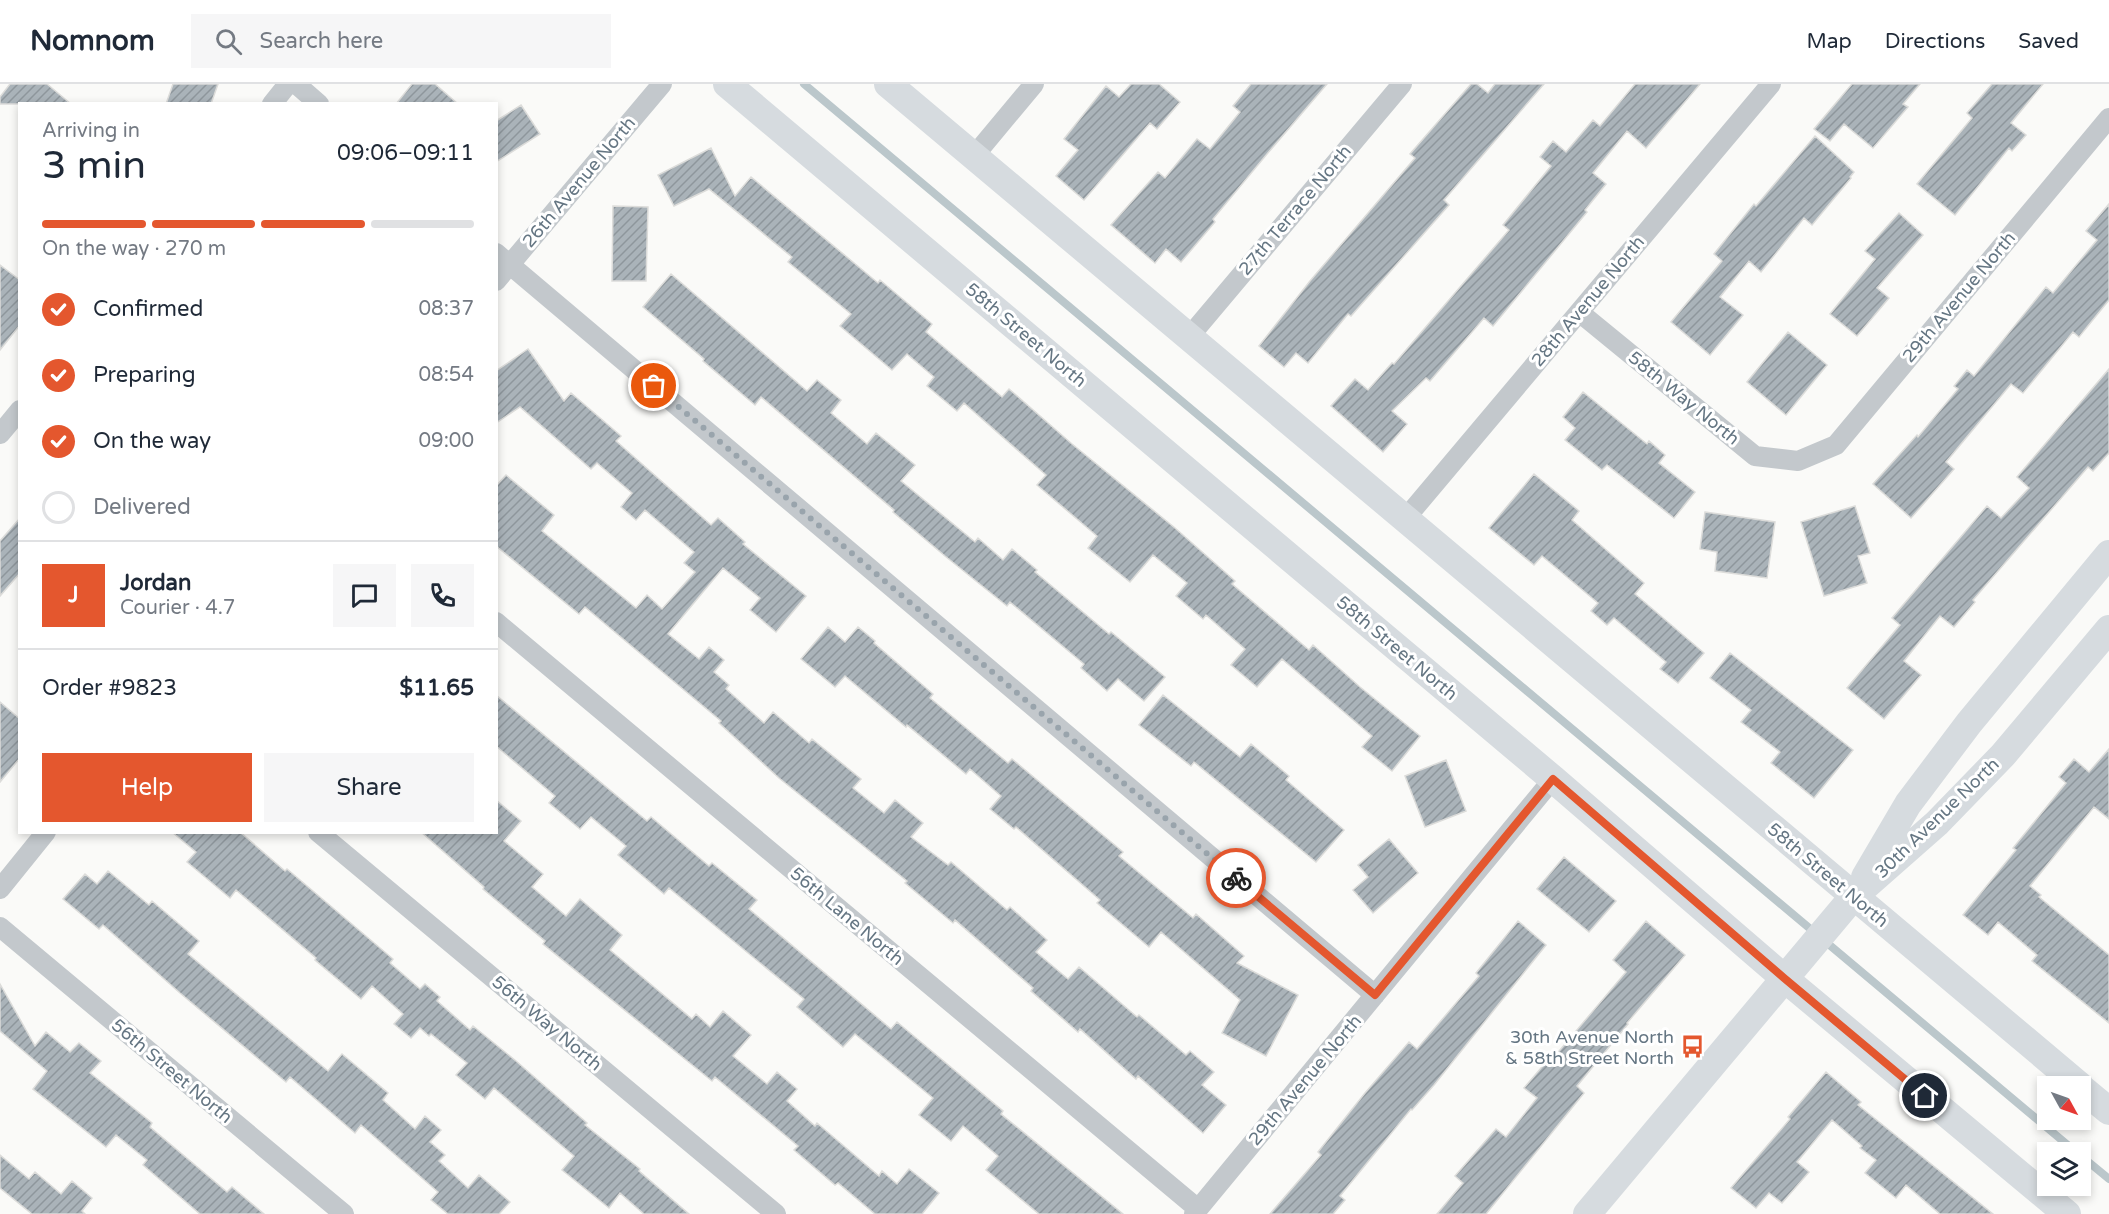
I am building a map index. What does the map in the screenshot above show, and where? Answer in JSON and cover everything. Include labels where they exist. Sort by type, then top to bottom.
[{"type":"street","points":[[274,102],[288,84]]},
{"type":"street","points":[[296,84],[317,102]]},
{"type":"street","name":"26th Avenue North","points":[[498,275],[503,259],[662,84]]},
{"type":"street","name":"58th Street North","points":[[727,84],[1553,779],[1792,969],[2067,1214]]},
{"type":"street","name":"58th Street North","points":[[888,84],[1405,519],[1846,905],[2067,1076]]},
{"type":"street","points":[[974,156],[1034,84]]},
{"type":"street","name":"27th Terrace North","points":[[1189,337],[1402,84]]},
{"type":"street","name":"28th Avenue North","points":[[1405,519],[1771,84]]},
{"type":"street","name":"29th Avenue North","points":[[1798,461],[1836,445],[2109,118]]},
{"type":"street","points":[[503,259],[1375,995]]},
{"type":"street","name":"58th Way North","points":[[1579,312],[1755,456],[1798,461]]},
{"type":"street","points":[[0,434],[18,412]]},
{"type":"street","name":"30th Avenue North","points":[[1846,905],[1908,804],[1969,723],[2109,554]]},
{"type":"street","name":"56th Lane North","points":[[498,624],[1196,1212]]},
{"type":"street","name":"30th Avenue North","points":[[1846,905],[1937,823],[1995,764],[2109,629]]},
{"type":"street","name":"29th Avenue North","points":[[1196,1212],[1553,779]]},
{"type":"street","points":[[0,889],[44,834]]},
{"type":"street","name":"56th Way North","points":[[320,834],[776,1214]]},
{"type":"street","points":[[1587,1214],[1846,905]]},
{"type":"street","name":"56th Street North","points":[[0,927],[344,1214]]},
{"type":"street","name":"58th Street North","points":[[2091,1095],[2109,1110]]},
{"type":"building","points":[[10,84],[47,84],[69,102],[0,104],[0,97]]},
{"type":"building","points":[[173,84],[218,84],[212,102],[167,102]]},
{"type":"building","points":[[412,84],[435,84],[456,102],[398,102]]},
{"type":"building","points":[[1131,84],[1159,84],[1180,102],[1157,129],[1150,123],[1084,200],[1056,176],[1078,150],[1064,139],[1106,86],[1119,97]]},
{"type":"building","points":[[1251,84],[1327,84],[1213,219],[1215,222],[1181,262],[1166,249],[1155,263],[1111,225],[1158,172],[1165,178],[1197,139],[1210,149],[1240,112],[1233,106]]},
{"type":"building","points":[[1471,84],[1477,84],[1488,93],[1495,84],[1544,84],[1444,200],[1449,205],[1351,316],[1348,314],[1308,363],[1296,353],[1284,367],[1259,346],[1310,281],[1415,158],[1410,154]]},
{"type":"building","points":[[1635,84],[1700,84],[1646,148],[1627,131],[1593,173],[1606,184],[1585,210],[1587,212],[1493,326],[1484,318],[1430,381],[1426,378],[1392,411],[1407,424],[1383,452],[1331,406],[1355,379],[1368,390],[1392,363],[1394,364],[1509,230],[1503,225],[1551,166],[1540,157],[1553,141],[1566,152],[1593,120],[1600,126]]},
{"type":"building","points":[[1852,84],[1920,84],[1903,104],[1908,107],[1873,148],[1844,124],[1830,141],[1814,129]]},
{"type":"building","points":[[1992,84],[2043,84],[2011,123],[2026,135],[2012,151],[2009,148],[1955,215],[1917,184],[1972,118],[1967,113]]},
{"type":"building","points":[[521,105],[540,134],[498,161],[498,120]]},
{"type":"building","points":[[1815,136],[1854,172],[1812,225],[1804,218],[1761,272],[1749,261],[1720,297],[1743,315],[1710,355],[1671,322],[1722,261],[1714,254],[1754,204],[1756,206]]},
{"type":"building","points":[[711,148],[735,196],[751,177],[878,283],[880,280],[932,324],[926,332],[1002,397],[1009,389],[1175,528],[1235,581],[1232,584],[1309,650],[1313,645],[1420,736],[1392,771],[1362,747],[1372,736],[1282,659],[1257,687],[1231,665],[1245,649],[1206,615],[1203,619],[1176,596],[1187,583],[1153,555],[1130,582],[1088,548],[1097,536],[1037,485],[1046,475],[964,403],[957,411],[927,386],[934,377],[907,354],[892,370],[840,326],[851,314],[788,262],[792,257],[709,189],[674,206],[658,175]]},
{"type":"building","points":[[2109,204],[2109,300],[2079,337],[2073,332],[2023,393],[2011,384],[1946,462],[1954,469],[1911,518],[1873,484],[1917,435],[1918,437],[1958,389],[1954,386],[1967,370],[1974,376],[2046,287],[2053,293],[2097,240],[2086,231]]},
{"type":"building","points":[[613,206],[648,207],[646,281],[612,281]]},
{"type":"building","points":[[1899,213],[1923,235],[1877,288],[1889,298],[1857,336],[1830,314],[1875,259],[1865,251]]},
{"type":"building","points":[[0,265],[18,278],[18,328],[0,350]]},
{"type":"building","points":[[671,274],[807,391],[817,380],[841,400],[831,413],[867,444],[876,433],[915,465],[901,481],[975,542],[978,538],[1003,560],[1012,549],[1037,570],[1035,572],[1109,634],[1111,632],[1165,677],[1144,701],[1118,679],[1107,691],[1081,668],[1084,664],[1010,602],[1007,606],[945,556],[761,397],[755,405],[643,307]]},
{"type":"building","points":[[1788,332],[1827,365],[1786,415],[1747,382]]},
{"type":"building","points":[[528,349],[564,401],[571,393],[621,436],[616,441],[711,525],[718,518],[745,542],[743,544],[806,596],[776,632],[750,610],[760,598],[723,568],[668,634],[699,659],[709,647],[724,660],[714,672],[729,685],[726,689],[764,723],[773,712],[809,743],[812,739],[861,779],[853,788],[884,813],[895,800],[923,823],[911,837],[948,865],[951,862],[1007,910],[1010,907],[1047,940],[1036,952],[1068,979],[1079,967],[1137,1017],[1139,1015],[1186,1055],[1190,1051],[1214,1072],[1202,1085],[1226,1105],[1203,1133],[1138,1076],[1136,1079],[1080,1029],[1078,1032],[1031,991],[1033,988],[955,920],[953,923],[905,883],[907,881],[779,778],[719,723],[721,721],[585,607],[579,614],[498,548],[498,484],[506,475],[554,515],[542,531],[636,608],[647,595],[662,609],[695,572],[684,563],[694,552],[645,510],[636,520],[621,507],[632,493],[597,463],[591,469],[520,407],[498,422],[498,370]]},
{"type":"building","points":[[2109,369],[2109,453],[2093,471],[2088,467],[1973,600],[1975,602],[1954,627],[1940,616],[1904,661],[1921,675],[1884,719],[1847,688],[1900,625],[1892,618],[1987,506],[2001,518],[2029,488],[2017,477]]},
{"type":"building","points":[[1583,392],[1647,444],[1649,441],[1665,455],[1659,463],[1695,492],[1674,518],[1607,465],[1602,470],[1565,440],[1575,428],[1563,417]]},
{"type":"building","points":[[1534,474],[1579,511],[1572,520],[1644,583],[1635,594],[1704,653],[1678,683],[1660,669],[1666,662],[1614,618],[1607,625],[1591,611],[1598,603],[1542,556],[1534,565],[1489,528]]},
{"type":"building","points":[[1855,506],[1870,553],[1858,556],[1867,583],[1824,596],[1801,522]]},
{"type":"building","points":[[1705,512],[1775,522],[1767,578],[1715,571],[1717,552],[1700,549]]},
{"type":"building","points":[[18,520],[18,575],[0,596],[0,541]]},
{"type":"building","points":[[828,627],[845,642],[858,627],[933,694],[930,698],[1008,763],[1012,759],[1123,852],[1119,856],[1193,918],[1196,914],[1244,956],[1237,963],[1298,995],[1266,1056],[1222,1033],[1240,1000],[1161,932],[1149,947],[1097,903],[1100,900],[1016,827],[1014,829],[990,809],[1001,796],[970,769],[966,774],[845,676],[835,687],[801,659]]},
{"type":"building","points":[[1730,653],[1853,750],[1814,798],[1771,763],[1780,752],[1741,722],[1751,710],[1710,678]]},
{"type":"building","points":[[1163,695],[1240,757],[1251,744],[1289,776],[1286,780],[1344,830],[1316,862],[1194,762],[1191,766],[1139,725]]},
{"type":"building","points":[[498,697],[647,821],[651,817],[709,866],[712,863],[757,900],[749,909],[891,1029],[897,1022],[1003,1111],[1001,1114],[1123,1214],[1039,1214],[986,1170],[998,1156],[963,1126],[951,1141],[919,1115],[933,1098],[855,1034],[843,1047],[797,1007],[804,999],[669,888],[664,894],[618,855],[626,846],[591,817],[580,829],[549,803],[555,796],[498,748]]},
{"type":"building","points":[[0,702],[18,717],[18,760],[0,782]]},
{"type":"building","points":[[2109,749],[2109,819],[2094,807],[2030,886],[2041,895],[2039,897],[2109,955],[2109,1023],[2032,961],[2037,955],[1998,922],[1988,935],[1963,915],[2066,783],[2059,777],[2074,759],[2089,772]]},
{"type":"building","points":[[1446,760],[1466,811],[1425,827],[1405,776]]},
{"type":"building","points":[[498,802],[521,821],[504,841],[543,874],[532,887],[566,916],[580,899],[622,935],[610,950],[692,1019],[696,1014],[710,1027],[723,1011],[751,1035],[733,1056],[767,1084],[777,1072],[797,1089],[787,1101],[815,1126],[817,1123],[879,1176],[882,1171],[897,1184],[909,1169],[939,1193],[922,1214],[875,1214],[838,1183],[835,1185],[794,1150],[798,1146],[715,1077],[712,1081],[543,944],[545,941],[483,889],[484,887],[423,834],[498,834]]},
{"type":"building","points":[[174,834],[242,834],[393,959],[390,963],[420,989],[425,984],[440,997],[437,1001],[470,1030],[473,1026],[516,1061],[587,1123],[585,1125],[640,1169],[639,1171],[689,1214],[644,1214],[620,1193],[609,1208],[562,1170],[574,1156],[494,1088],[485,1099],[456,1075],[467,1063],[420,1028],[411,1038],[394,1024],[403,1014],[372,986],[361,999],[236,890],[230,898],[187,862],[196,852]]},
{"type":"building","points":[[1389,839],[1418,873],[1373,913],[1353,890],[1368,877],[1358,865]]},
{"type":"building","points":[[1564,857],[1616,901],[1589,932],[1537,889]]},
{"type":"building","points":[[108,871],[149,905],[152,901],[199,941],[188,954],[328,1071],[342,1054],[388,1093],[383,1100],[415,1129],[425,1116],[441,1130],[430,1142],[445,1155],[439,1161],[468,1188],[479,1175],[510,1202],[499,1214],[448,1214],[431,1200],[438,1192],[361,1125],[355,1133],[290,1077],[286,1082],[103,925],[99,929],[63,899],[85,874],[97,884]]},
{"type":"building","points":[[1518,921],[1546,945],[1434,1085],[1411,1109],[1340,1196],[1345,1200],[1333,1214],[1270,1214],[1321,1155],[1318,1152],[1409,1042],[1417,1049],[1479,976],[1476,973]]},
{"type":"building","points":[[1646,921],[1685,955],[1577,1086],[1584,1093],[1486,1214],[1437,1214],[1463,1183],[1455,1176],[1496,1129],[1506,1137],[1537,1098],[1524,1088],[1547,1061],[1549,1063],[1626,972],[1613,960]]},
{"type":"building","points":[[0,984],[35,1046],[46,1032],[70,1052],[79,1043],[101,1061],[90,1073],[152,1123],[150,1127],[227,1192],[232,1187],[264,1214],[200,1214],[143,1165],[147,1160],[116,1135],[106,1147],[33,1089],[47,1071],[0,1031]]},
{"type":"building","points":[[1826,1072],[1861,1102],[1858,1105],[1993,1214],[1940,1214],[1906,1185],[1896,1198],[1865,1173],[1876,1160],[1860,1148],[1862,1146],[1832,1120],[1797,1162],[1809,1172],[1782,1203],[1769,1193],[1756,1208],[1731,1188],[1790,1119],[1788,1117]]},
{"type":"building","points":[[0,1155],[29,1179],[35,1172],[61,1194],[72,1181],[92,1198],[82,1211],[85,1214],[32,1214],[0,1188]]},
{"type":"waterway","points":[[804,84],[2064,1142]]},
{"type":"waterway","points":[[2091,1164],[2109,1179]]},
{"type":"way so far","points":[[654,386],[1236,878]]},
{"type":"place","name":"30th Avenue North & 58th Street North","points":[[1692,1047]]},
{"type":"route","points":[[1236,878],[1375,995],[1553,779],[1925,1096]]}]
